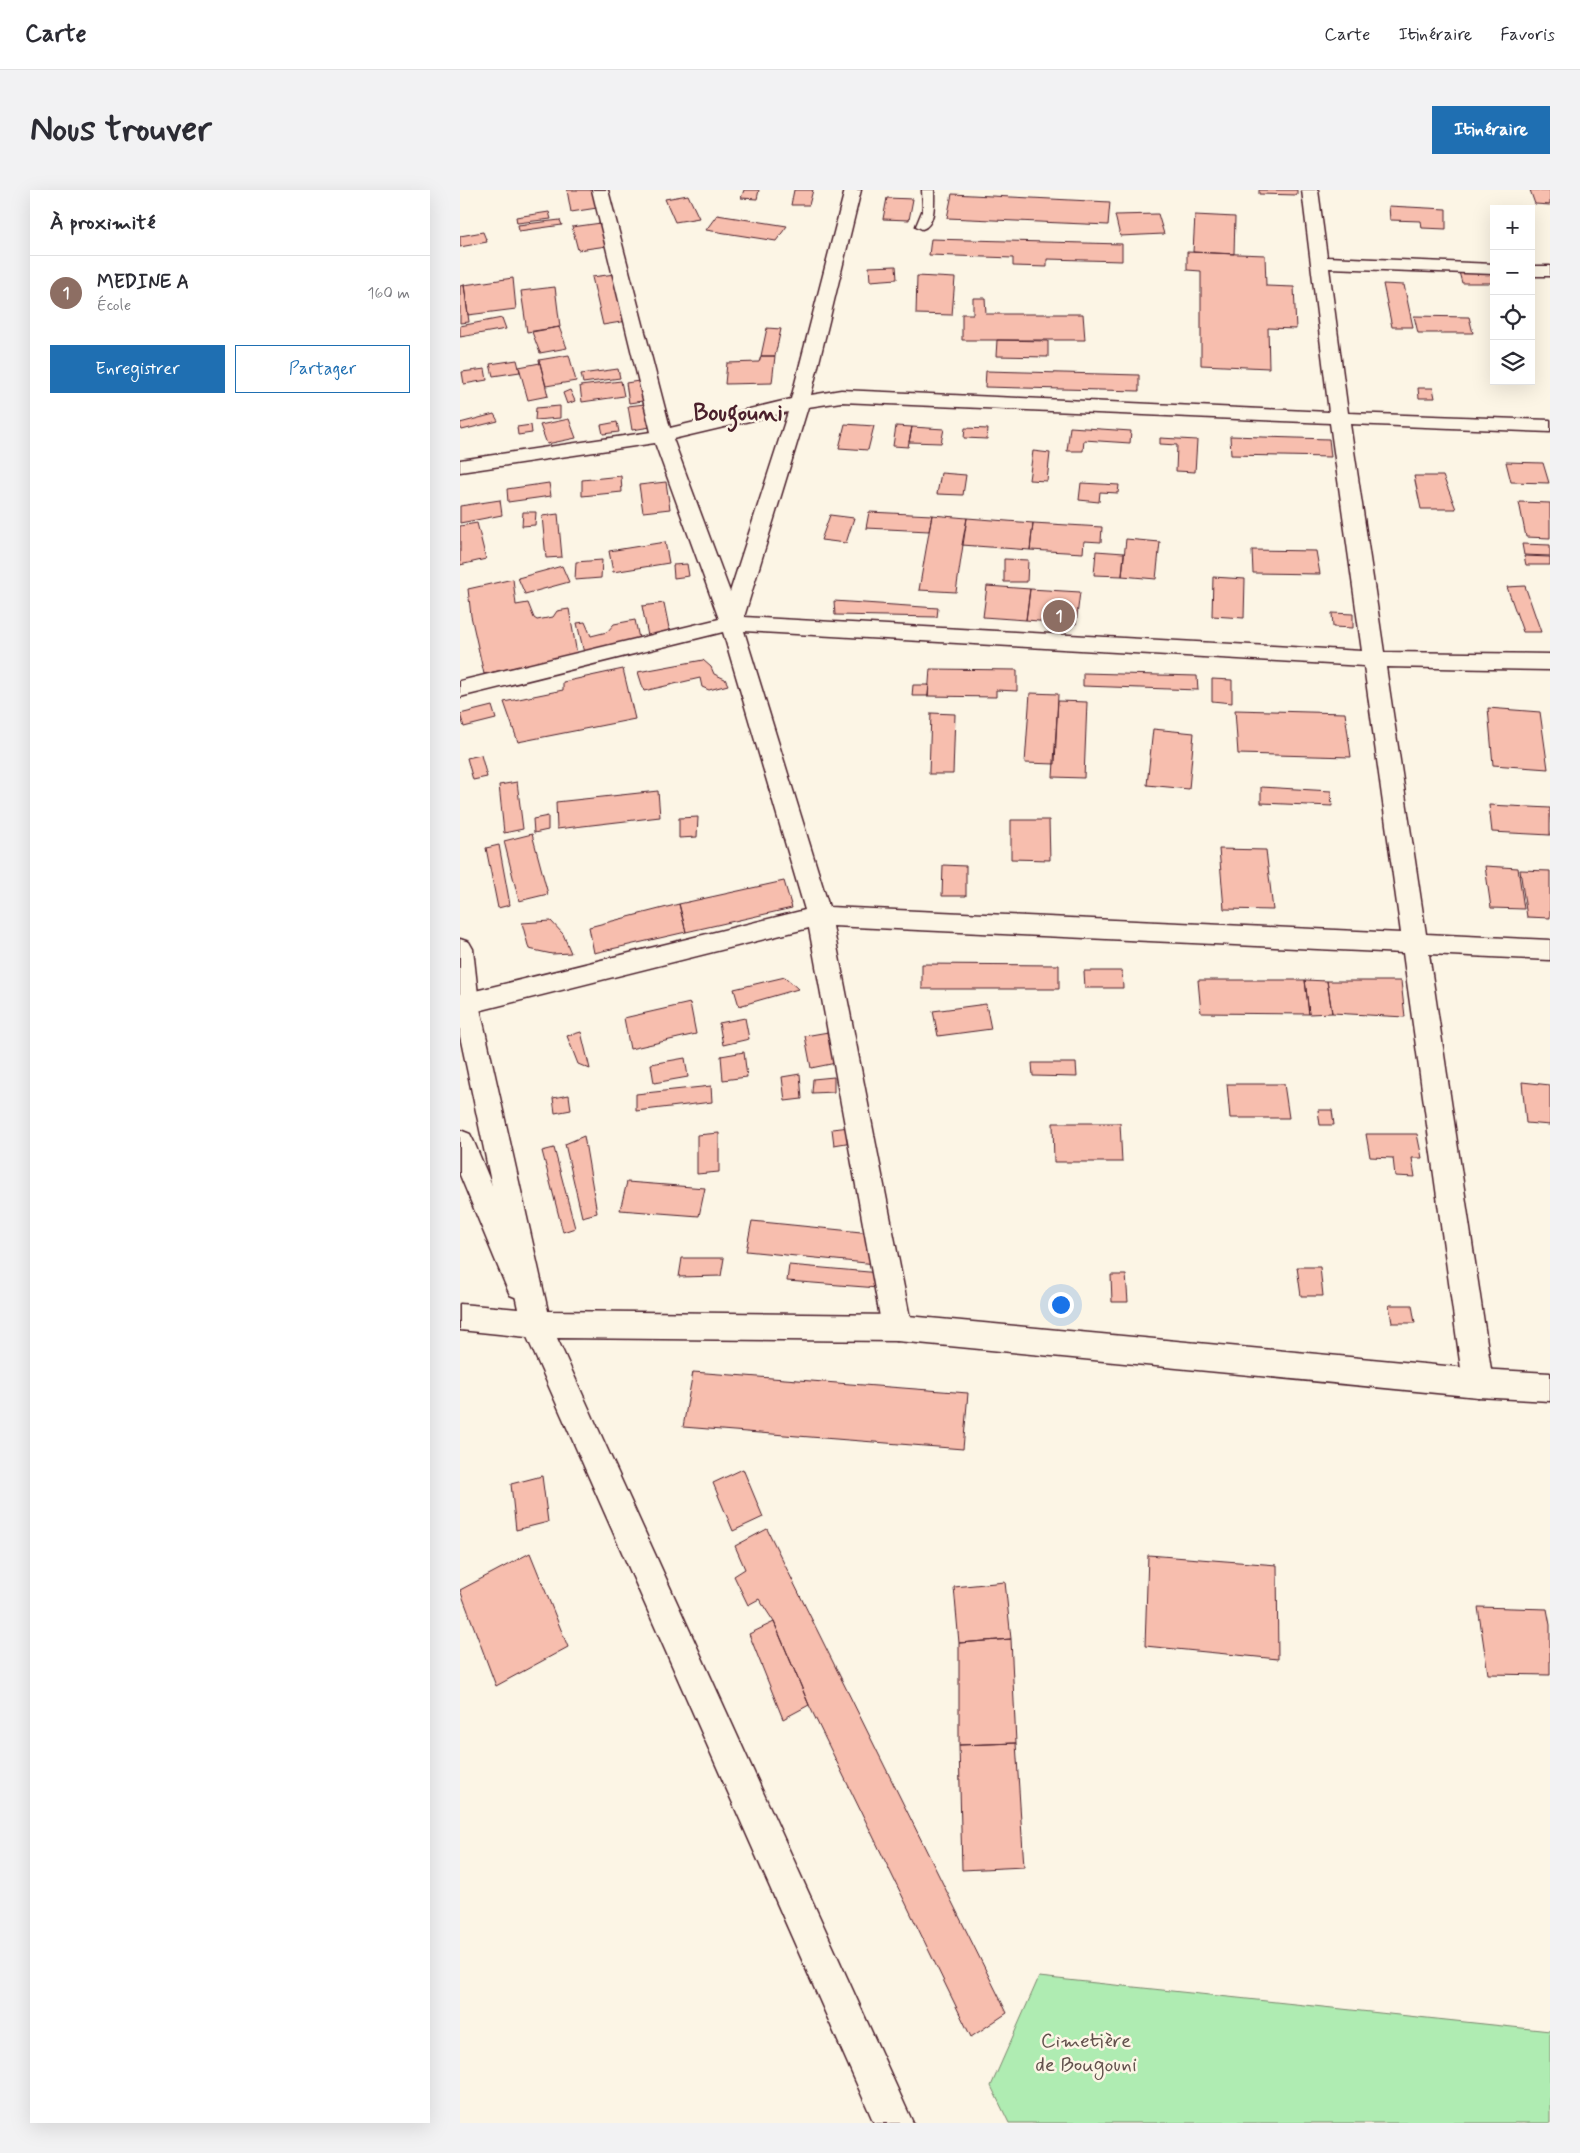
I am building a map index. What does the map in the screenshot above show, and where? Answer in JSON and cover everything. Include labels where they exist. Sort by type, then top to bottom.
[{"type":"street","points":[[600,190],[662,436],[730,623],[819,916],[897,1328]]},
{"type":"street","points":[[730,623],[800,403],[853,190]]},
{"type":"street","points":[[1310,190],[1338,418],[1478,1383]]},
{"type":"street","points":[[1320,262],[1490,269]]},
{"type":"street","points":[[1535,270],[1550,271]]},
{"type":"street","points":[[460,466],[662,436],[800,403],[841,396],[1550,426]]},
{"type":"street","points":[[460,689],[730,623],[1374,659],[1550,662]]},
{"type":"street","points":[[463,1000],[819,916],[1550,950]]},
{"type":"street","points":[[460,949],[463,1000],[536,1324]]},
{"type":"street","points":[[460,1142],[536,1324],[894,2123]]},
{"type":"street","points":[[460,1317],[536,1324],[897,1328],[1478,1383],[1550,1387]]},
{"type":"lane","points":[[922,226],[929,209],[928,190]]},
{"type":"green space","name":"Cimetière de Bougouni","points":[[1039,1977],[1550,2031],[1550,2123],[1009,2123],[991,2086]]},
{"type":"building","points":[[567,190],[594,190],[597,208],[571,212]]},
{"type":"building","points":[[744,190],[759,190],[757,199],[741,198]]},
{"type":"building","points":[[794,190],[813,190],[809,205],[791,205]]},
{"type":"building","points":[[1259,190],[1297,190],[1297,195],[1259,194]]},
{"type":"building","points":[[1530,190],[1550,190],[1550,205],[1535,204]]},
{"type":"building","points":[[952,194],[1110,202],[1108,225],[947,218]]},
{"type":"building","points":[[688,195],[699,218],[675,222],[665,199]]},
{"type":"building","points":[[887,198],[913,199],[909,220],[883,219]]},
{"type":"building","points":[[1389,206],[1446,209],[1446,229],[1422,228],[1421,221],[1390,220]]},
{"type":"building","points":[[549,212],[551,219],[517,223],[516,217]]},
{"type":"building","points":[[1158,214],[1164,234],[1120,236],[1115,215]]},
{"type":"building","points":[[717,215],[787,226],[776,241],[706,230]]},
{"type":"building","points":[[1195,215],[1235,217],[1234,254],[1193,252]]},
{"type":"building","points":[[560,220],[562,225],[519,231],[518,225]]},
{"type":"building","points":[[601,223],[607,246],[578,250],[572,227]]},
{"type":"building","points":[[483,232],[487,242],[460,247],[460,236]]},
{"type":"building","points":[[931,239],[1122,244],[1122,261],[1047,259],[1047,267],[1013,266],[1013,258],[929,255]]},
{"type":"building","points":[[1187,252],[1265,255],[1266,286],[1294,287],[1296,329],[1268,328],[1269,368],[1201,365],[1201,271],[1187,270]]},
{"type":"building","points":[[896,266],[897,279],[870,281],[869,267]]},
{"type":"building","points":[[1459,272],[1490,273],[1490,283],[1462,283]]},
{"type":"building","points":[[615,274],[627,321],[603,325],[592,277]]},
{"type":"building","points":[[917,276],[955,278],[952,315],[916,314]]},
{"type":"building","points":[[513,278],[516,309],[468,315],[464,285]]},
{"type":"building","points":[[1383,284],[1404,285],[1413,327],[1392,327]]},
{"type":"building","points":[[464,285],[469,322],[460,323],[460,286]]},
{"type":"building","points":[[555,287],[560,327],[527,332],[521,291]]},
{"type":"building","points":[[973,298],[985,298],[986,314],[1083,314],[1085,340],[962,340],[962,314],[973,314]]},
{"type":"building","points":[[1414,316],[1469,317],[1473,333],[1418,333]]},
{"type":"building","points":[[502,318],[506,329],[460,337],[460,326]]},
{"type":"building","points":[[559,327],[567,348],[540,353],[532,332]]},
{"type":"building","points":[[767,328],[781,329],[775,356],[761,356]]},
{"type":"building","points":[[997,340],[1048,341],[1048,357],[996,356]]},
{"type":"building","points":[[569,355],[576,381],[546,386],[539,360]]},
{"type":"building","points":[[761,356],[775,356],[772,383],[725,384],[727,363],[759,362]]},
{"type":"building","points":[[517,360],[520,372],[493,376],[490,364]]},
{"type":"building","points":[[540,363],[548,396],[528,400],[519,367]]},
{"type":"building","points":[[485,369],[487,380],[464,384],[462,372]]},
{"type":"building","points":[[618,369],[620,378],[583,383],[581,374]]},
{"type":"building","points":[[986,371],[1139,375],[1139,391],[985,387]]},
{"type":"building","points":[[645,380],[649,400],[629,403],[626,383]]},
{"type":"building","points":[[621,381],[624,396],[582,402],[580,386]]},
{"type":"building","points":[[1418,388],[1433,388],[1435,398],[1419,398]]},
{"type":"building","points":[[570,390],[575,401],[567,404],[563,393]]},
{"type":"building","points":[[653,403],[657,426],[632,430],[628,406]]},
{"type":"building","points":[[560,406],[560,418],[535,420],[536,408]]},
{"type":"building","points":[[494,414],[498,421],[462,430],[460,426],[460,423]]},
{"type":"building","points":[[569,419],[576,438],[547,444],[540,425]]},
{"type":"building","points":[[617,422],[619,432],[603,434],[601,425]]},
{"type":"building","points":[[845,424],[874,426],[868,450],[839,448]]},
{"type":"building","points":[[531,425],[532,433],[518,435],[517,427]]},
{"type":"building","points":[[896,426],[912,427],[908,447],[893,446]]},
{"type":"building","points":[[912,427],[944,429],[941,443],[909,442]]},
{"type":"building","points":[[1070,427],[1131,431],[1130,443],[1084,440],[1083,451],[1067,451]]},
{"type":"building","points":[[965,428],[988,429],[987,439],[964,438]]},
{"type":"building","points":[[1230,436],[1329,439],[1331,457],[1231,455]]},
{"type":"building","points":[[1160,438],[1197,440],[1195,472],[1176,471],[1177,445],[1160,444]]},
{"type":"building","points":[[1033,451],[1050,453],[1047,481],[1029,480]]},
{"type":"building","points":[[1506,462],[1543,463],[1549,483],[1511,482]]},
{"type":"building","points":[[941,473],[966,475],[963,495],[937,494]]},
{"type":"building","points":[[621,476],[622,492],[582,496],[582,480]]},
{"type":"building","points":[[1414,476],[1443,476],[1456,509],[1421,509]]},
{"type":"building","points":[[666,482],[670,509],[643,512],[639,485]]},
{"type":"building","points":[[549,483],[551,496],[508,502],[507,489]]},
{"type":"building","points":[[1081,483],[1119,485],[1118,493],[1100,492],[1099,502],[1079,500]]},
{"type":"building","points":[[500,500],[502,515],[460,523],[460,506]]},
{"type":"building","points":[[1519,502],[1550,503],[1550,538],[1526,537]]},
{"type":"building","points":[[523,512],[536,512],[535,525],[522,526]]},
{"type":"building","points":[[869,512],[932,515],[929,531],[866,528]]},
{"type":"building","points":[[558,514],[562,557],[546,558],[542,516]]},
{"type":"building","points":[[830,515],[854,518],[846,543],[821,540]]},
{"type":"building","points":[[932,515],[967,518],[956,592],[919,590]]},
{"type":"building","points":[[967,518],[1033,523],[1030,550],[962,545]]},
{"type":"building","points":[[477,523],[486,559],[460,565],[460,526]]},
{"type":"building","points":[[1033,523],[1102,527],[1101,542],[1084,541],[1083,553],[1030,550]]},
{"type":"building","points":[[1126,539],[1160,542],[1156,579],[1122,576]]},
{"type":"building","points":[[665,542],[669,563],[613,572],[609,551]]},
{"type":"building","points":[[1522,544],[1550,545],[1550,556],[1524,555]]},
{"type":"building","points":[[1252,550],[1316,551],[1320,574],[1253,573]]},
{"type":"building","points":[[1096,551],[1124,553],[1122,576],[1094,575]]},
{"type":"building","points":[[1524,556],[1550,557],[1550,565],[1526,565]]},
{"type":"building","points":[[1004,559],[1028,560],[1027,582],[1004,582]]},
{"type":"building","points":[[602,560],[601,578],[575,580],[576,562]]},
{"type":"building","points":[[687,564],[689,576],[674,578],[673,565]]},
{"type":"building","points":[[562,566],[569,582],[525,594],[518,578]]},
{"type":"building","points":[[1213,577],[1245,579],[1244,618],[1212,616]]},
{"type":"building","points":[[513,579],[516,605],[528,603],[534,618],[537,620],[553,617],[557,611],[569,609],[577,654],[484,674],[471,616],[468,589]]},
{"type":"building","points":[[987,586],[1030,589],[1026,620],[983,617]]},
{"type":"building","points":[[1525,586],[1541,632],[1523,632],[1507,587]]},
{"type":"building","points":[[1030,589],[1080,592],[1076,624],[1026,620]]},
{"type":"building","points":[[834,601],[938,608],[937,617],[835,615]]},
{"type":"building","points":[[664,603],[670,633],[648,636],[642,606]]},
{"type":"building","points":[[1332,613],[1353,614],[1353,628],[1333,627]]},
{"type":"building","points":[[635,620],[640,643],[584,653],[577,623],[585,622],[591,636],[607,632],[614,624]]},
{"type":"building","points":[[703,660],[711,667],[714,674],[725,679],[728,685],[709,690],[702,687],[700,678],[644,691],[638,672]]},
{"type":"building","points":[[623,669],[635,719],[518,742],[504,702],[563,690],[563,682]]},
{"type":"building","points":[[930,669],[1017,670],[1017,691],[996,690],[996,697],[928,696]]},
{"type":"building","points":[[1083,673],[1197,676],[1198,690],[1083,686]]},
{"type":"building","points":[[1212,679],[1232,680],[1232,703],[1212,701]]},
{"type":"building","points":[[913,685],[929,685],[928,696],[912,696]]},
{"type":"building","points":[[1030,693],[1058,694],[1055,764],[1025,763]]},
{"type":"building","points":[[1058,701],[1087,702],[1084,778],[1053,777]]},
{"type":"building","points":[[492,706],[496,719],[464,727],[460,714]]},
{"type":"building","points":[[1488,708],[1540,712],[1548,769],[1493,765]]},
{"type":"building","points":[[1235,710],[1345,713],[1351,757],[1238,754]]},
{"type":"building","points":[[931,713],[955,714],[953,774],[929,774]]},
{"type":"building","points":[[1153,729],[1194,733],[1189,789],[1147,785]]},
{"type":"building","points":[[481,755],[487,777],[473,780],[467,758]]},
{"type":"building","points":[[517,782],[523,829],[504,833],[499,785]]},
{"type":"building","points":[[1261,787],[1331,791],[1332,806],[1261,803]]},
{"type":"building","points":[[658,791],[660,817],[557,829],[556,802]]},
{"type":"building","points":[[1489,805],[1550,808],[1550,835],[1492,832]]},
{"type":"building","points":[[548,816],[548,830],[534,833],[533,819]]},
{"type":"building","points":[[698,817],[697,837],[679,838],[679,818]]},
{"type":"building","points":[[1011,820],[1049,820],[1050,860],[1011,859]]},
{"type":"building","points":[[532,834],[548,894],[519,901],[504,841]]},
{"type":"building","points":[[499,845],[510,905],[498,908],[486,848]]},
{"type":"building","points":[[1219,849],[1266,850],[1273,910],[1224,909]]},
{"type":"building","points":[[943,865],[966,866],[966,896],[942,896]]},
{"type":"building","points":[[1485,866],[1518,868],[1524,909],[1491,908]]},
{"type":"building","points":[[1520,870],[1550,871],[1550,918],[1527,917]]},
{"type":"building","points":[[784,881],[792,908],[686,932],[679,904]]},
{"type":"building","points":[[679,904],[686,932],[594,953],[589,927]]},
{"type":"building","points":[[551,921],[563,934],[571,953],[552,954],[529,949],[522,923]]},
{"type":"building","points":[[922,964],[1059,965],[1059,989],[922,989]]},
{"type":"building","points":[[1084,971],[1122,971],[1123,988],[1085,988]]},
{"type":"building","points":[[785,977],[798,989],[739,1006],[734,989]]},
{"type":"building","points":[[1198,980],[1305,980],[1309,1014],[1201,1013]]},
{"type":"building","points":[[1305,980],[1327,981],[1332,1013],[1309,1014]]},
{"type":"building","points":[[1327,981],[1401,981],[1405,1017],[1332,1013]]},
{"type":"building","points":[[690,1003],[696,1034],[630,1049],[624,1018]]},
{"type":"building","points":[[986,1004],[991,1029],[938,1036],[933,1011]]},
{"type":"building","points":[[745,1018],[749,1039],[723,1045],[719,1023]]},
{"type":"building","points":[[834,1031],[841,1062],[811,1068],[805,1036]]},
{"type":"building","points":[[581,1032],[590,1069],[578,1064],[567,1036]]},
{"type":"building","points":[[744,1052],[747,1077],[723,1080],[721,1056]]},
{"type":"building","points":[[685,1058],[688,1077],[654,1083],[651,1064]]},
{"type":"building","points":[[1032,1063],[1076,1063],[1077,1077],[1033,1076]]},
{"type":"building","points":[[800,1074],[802,1099],[785,1101],[782,1077]]},
{"type":"building","points":[[834,1077],[834,1092],[812,1093],[813,1079]]},
{"type":"building","points":[[1522,1082],[1550,1085],[1550,1125],[1526,1123]]},
{"type":"building","points":[[1227,1084],[1284,1084],[1289,1118],[1230,1118]]},
{"type":"building","points":[[711,1086],[712,1102],[636,1111],[636,1094]]},
{"type":"building","points":[[569,1095],[571,1110],[555,1113],[553,1098]]},
{"type":"building","points":[[1318,1110],[1332,1110],[1334,1125],[1320,1125]]},
{"type":"building","points":[[1053,1123],[1120,1123],[1122,1162],[1054,1162]]},
{"type":"building","points":[[850,1127],[852,1142],[834,1145],[832,1129]]},
{"type":"building","points":[[719,1133],[719,1172],[697,1174],[697,1135]]},
{"type":"building","points":[[1366,1134],[1417,1134],[1422,1158],[1412,1158],[1415,1177],[1395,1176],[1393,1158],[1370,1157]]},
{"type":"building","points":[[584,1136],[597,1213],[582,1217],[565,1144]]},
{"type":"building","points":[[554,1148],[575,1228],[563,1232],[542,1151]]},
{"type":"building","points":[[627,1182],[705,1188],[699,1216],[620,1210]]},
{"type":"building","points":[[752,1221],[881,1234],[876,1264],[746,1251]]},
{"type":"building","points":[[682,1258],[724,1258],[721,1276],[679,1277]]},
{"type":"building","points":[[789,1265],[880,1273],[878,1288],[787,1281]]},
{"type":"building","points":[[1297,1267],[1320,1267],[1323,1296],[1301,1296]]},
{"type":"building","points":[[1111,1275],[1126,1275],[1128,1302],[1112,1302]]},
{"type":"building","points":[[1389,1305],[1412,1305],[1415,1323],[1392,1323]]},
{"type":"building","points":[[693,1372],[968,1393],[963,1449],[683,1427]]},
{"type":"building","points":[[743,1469],[763,1517],[733,1531],[713,1483]]},
{"type":"building","points":[[542,1476],[548,1522],[516,1530],[511,1484]]},
{"type":"building","points":[[767,1529],[1007,2013],[971,2037],[809,1705],[774,1622],[759,1599],[748,1605],[734,1576],[745,1569],[735,1546]]},
{"type":"building","points":[[530,1553],[568,1647],[496,1686],[460,1590]]},
{"type":"building","points":[[1148,1555],[1277,1565],[1278,1659],[1145,1646]]},
{"type":"building","points":[[1005,1582],[1011,1639],[959,1643],[954,1587]]},
{"type":"building","points":[[1478,1607],[1547,1609],[1550,1625],[1550,1675],[1488,1674]]},
{"type":"building","points":[[774,1622],[809,1705],[783,1719],[749,1634]]},
{"type":"building","points":[[1011,1639],[1016,1743],[959,1745],[959,1643]]},
{"type":"building","points":[[1016,1743],[1024,1867],[962,1870],[959,1745]]},
{"type":"place","name":"MEDINE A","points":[[1059,616]]},
{"type":"district","name":"Bougouni","points":[[738,413]]}]
